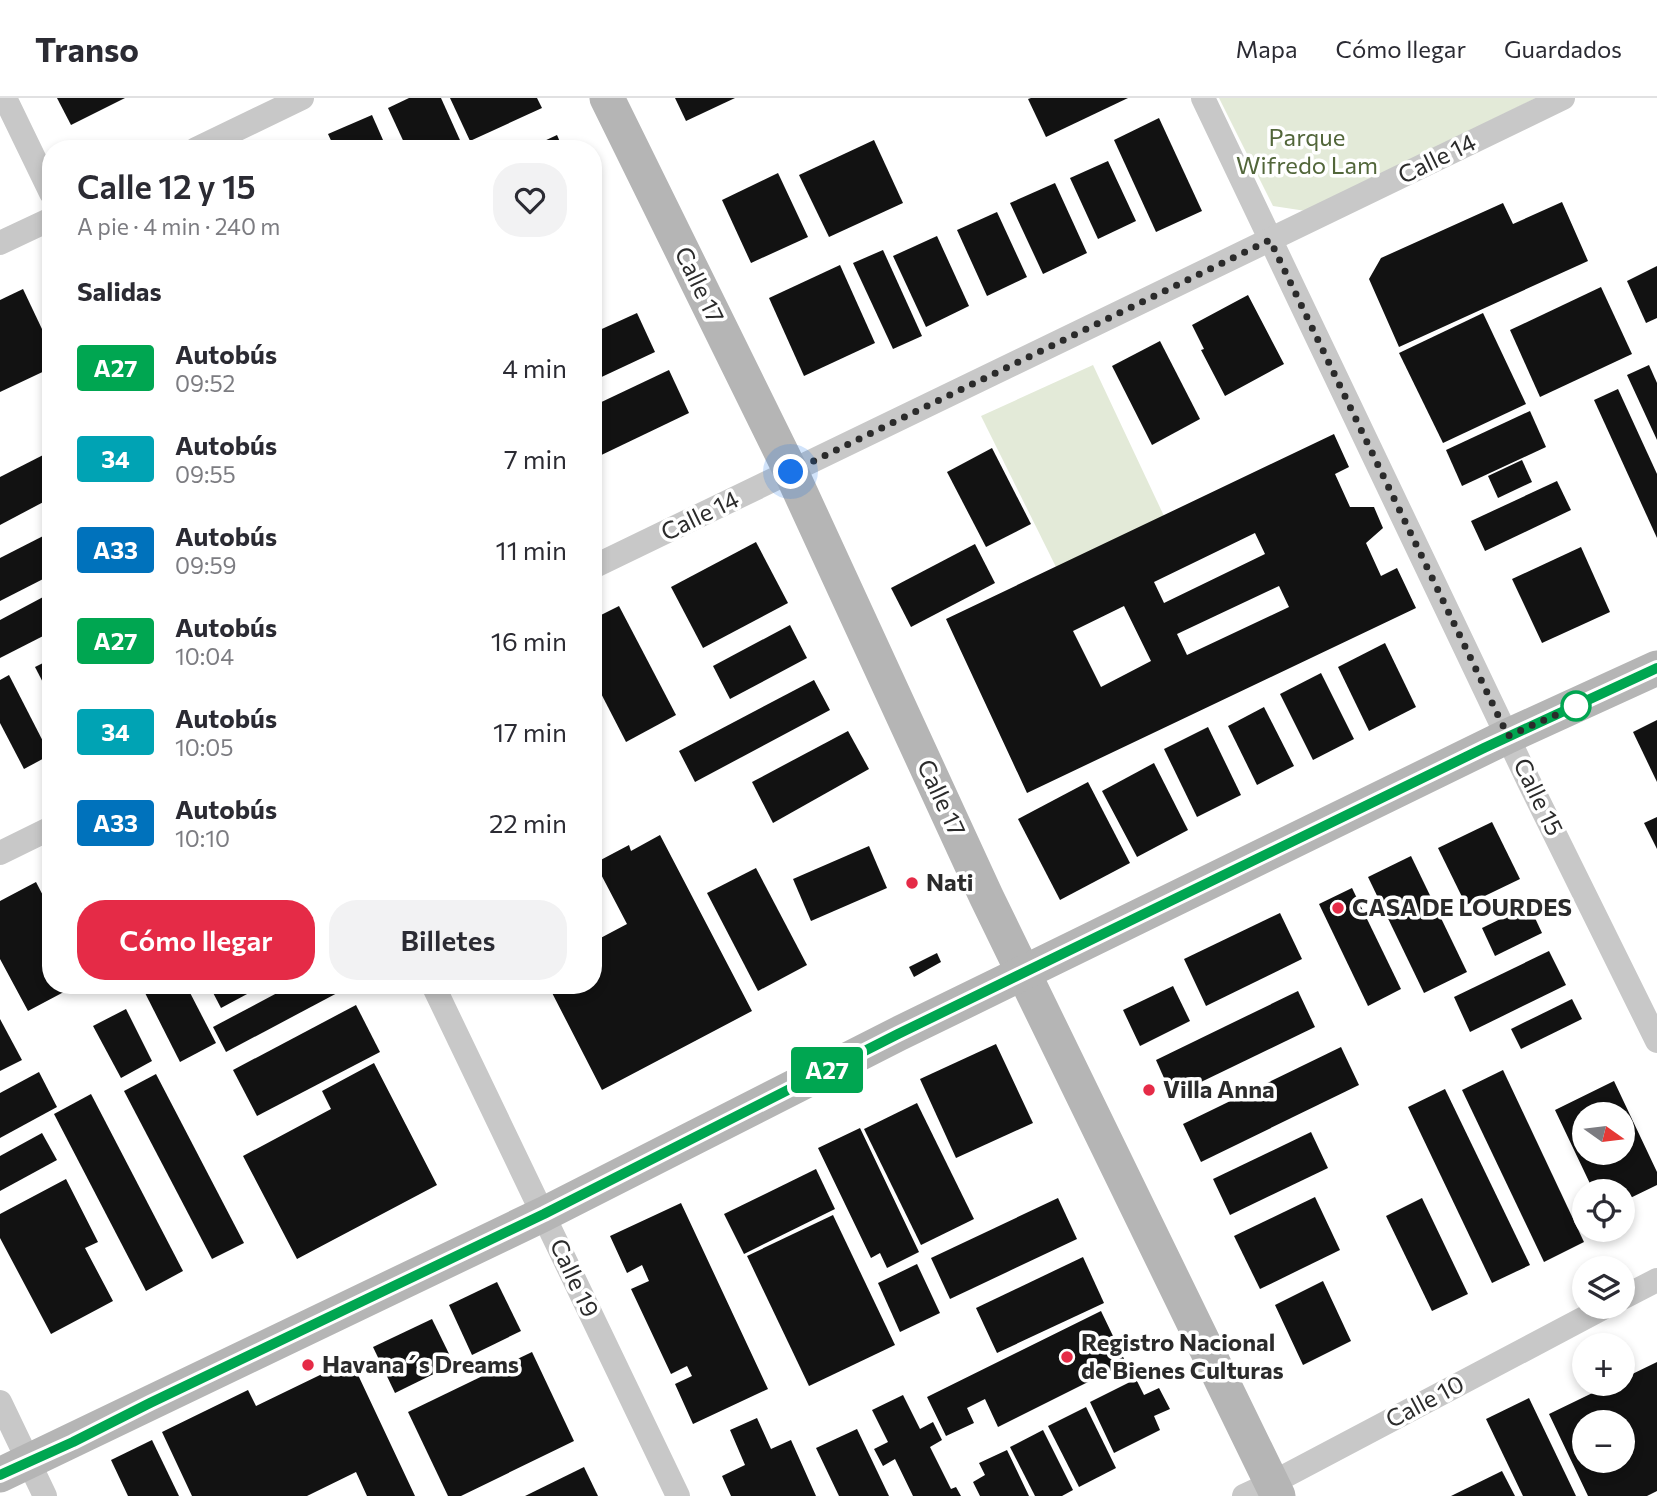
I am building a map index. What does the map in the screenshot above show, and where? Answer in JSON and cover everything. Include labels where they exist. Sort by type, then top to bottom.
[{"type":"main road","name":"Calle 17","points":[[607,98],[791,472],[1264,1492]]},
{"type":"main road","points":[[14,1468],[544,1214],[886,1040],[1508,736],[1657,668]]},
{"type":"street","points":[[5,98],[42,174]]},
{"type":"street","points":[[215,140],[302,98]]},
{"type":"street","name":"Calle 15","points":[[1203,98],[1657,1041]]},
{"type":"street","name":"Calle 14","points":[[602,563],[1563,98]]},
{"type":"street","points":[[0,243],[42,223]]},
{"type":"street","points":[[0,853],[42,832]]},
{"type":"street","name":"Calle 19","points":[[437,994],[678,1496]]},
{"type":"street","points":[[1635,1291],[1657,1280]]},
{"type":"street","name":"Calle 10","points":[[1264,1492],[1583,1319]]},
{"type":"street","points":[[0,1402],[14,1468],[45,1496]]},
{"type":"green space","name":"Parque Wifredo Lam","points":[[1219,98],[1536,98],[1306,211],[1273,206]]},
{"type":"green space","points":[[1093,365],[1164,516],[1056,567],[981,416]]},
{"type":"building","points":[[57,98],[125,98],[71,125]]},
{"type":"building","points":[[409,98],[441,98],[460,140],[403,140],[388,108]]},
{"type":"building","points":[[450,98],[537,98],[542,108],[470,140]]},
{"type":"building","points":[[675,98],[735,98],[686,121]]},
{"type":"building","points":[[1128,98],[1046,137],[1028,99]]},
{"type":"building","points":[[372,115],[383,140],[331,140],[328,134]]},
{"type":"building","points":[[1159,118],[1202,211],[1156,232],[1114,140]]},
{"type":"building","points":[[557,135],[559,140],[546,140]]},
{"type":"building","points":[[874,140],[903,203],[829,237],[799,175]]},
{"type":"building","points":[[1108,161],[1136,221],[1098,239],[1070,178]]},
{"type":"building","points":[[778,173],[808,237],[751,263],[722,200]]},
{"type":"building","points":[[1055,183],[1087,253],[1043,274],[1010,203]]},
{"type":"building","points":[[1562,202],[1588,261],[1399,347],[1369,279],[1381,258],[1503,203],[1513,224]]},
{"type":"building","points":[[997,212],[1027,277],[987,296],[957,230]]},
{"type":"building","points":[[937,236],[969,306],[926,327],[893,256]]},
{"type":"building","points":[[883,250],[922,336],[893,349],[853,263]]},
{"type":"building","points":[[840,265],[875,343],[804,376],[769,298]]},
{"type":"building","points":[[1657,266],[1657,318],[1646,323],[1627,281]]},
{"type":"building","points":[[1601,287],[1632,354],[1540,397],[1510,330]]},
{"type":"building","points":[[23,289],[42,329],[42,372],[0,392],[0,300]]},
{"type":"building","points":[[1248,295],[1284,364],[1225,396],[1201,350],[1204,349],[1192,325]]},
{"type":"building","points":[[637,313],[655,352],[602,377],[602,329]]},
{"type":"building","points":[[1483,313],[1526,404],[1443,443],[1399,353]]},
{"type":"building","points":[[1160,341],[1200,419],[1152,445],[1112,366]]},
{"type":"building","points":[[1649,365],[1657,383],[1657,440],[1627,375]]},
{"type":"building","points":[[669,370],[689,413],[602,455],[602,402]]},
{"type":"building","points":[[1618,389],[1657,474],[1657,538],[1594,400]]},
{"type":"building","points":[[1530,411],[1546,447],[1462,486],[1446,450]]},
{"type":"building","points":[[1334,434],[1349,467],[1335,474],[1350,507],[1374,507],[1383,528],[1366,543],[1381,576],[1397,568],[1416,608],[1027,793],[946,619]],"holes":[[[1255,533],[1265,554],[1164,603],[1154,582]],[[1279,586],[1289,607],[1187,655],[1177,634]],[[1124,606],[1151,661],[1101,687],[1073,631]]]},
{"type":"building","points":[[992,448],[1031,524],[986,547],[947,472]]},
{"type":"building","points":[[42,456],[42,503],[0,525],[0,477]]},
{"type":"building","points":[[1522,460],[1532,482],[1498,498],[1488,476]]},
{"type":"building","points":[[1557,481],[1571,510],[1485,551],[1471,521]]},
{"type":"building","points":[[42,537],[42,580],[0,601],[0,558]]},
{"type":"building","points":[[756,542],[788,603],[703,648],[671,587]]},
{"type":"building","points":[[975,544],[995,583],[911,627],[891,588]]},
{"type":"building","points":[[1581,547],[1610,612],[1542,643],[1512,579]]},
{"type":"building","points":[[42,598],[42,637],[0,658],[0,620]]},
{"type":"building","points":[[619,606],[676,715],[626,742],[602,695],[602,614]]},
{"type":"building","points":[[790,625],[807,658],[730,699],[713,666]]},
{"type":"building","points":[[1385,643],[1416,707],[1369,731],[1338,667]]},
{"type":"building","points":[[42,664],[42,681],[35,667]]},
{"type":"building","points":[[1321,673],[1354,739],[1313,760],[1280,694]]},
{"type":"building","points":[[9,675],[42,739],[42,759],[24,769],[0,723],[0,680]]},
{"type":"building","points":[[814,680],[830,710],[695,782],[679,751]]},
{"type":"building","points":[[1264,707],[1294,766],[1257,785],[1228,726]]},
{"type":"building","points":[[1657,720],[1657,782],[1633,732]]},
{"type":"building","points":[[1208,727],[1241,795],[1197,817],[1164,749]]},
{"type":"building","points":[[848,731],[869,769],[773,823],[752,782]]},
{"type":"building","points":[[1154,763],[1188,830],[1137,857],[1102,791]]},
{"type":"building","points":[[1088,782],[1130,863],[1060,900],[1018,819]]},
{"type":"building","points":[[1657,817],[1657,849],[1644,823]]},
{"type":"building","points":[[1492,822],[1520,879],[1466,905],[1438,848]]},
{"type":"building","points":[[660,835],[752,1011],[602,1090],[553,994],[602,994],[602,937],[627,924],[602,876],[602,859],[629,845],[631,851]]},
{"type":"building","points":[[869,846],[887,888],[811,921],[793,879]]},
{"type":"building","points":[[1411,856],[1467,972],[1424,993],[1368,877]]},
{"type":"building","points":[[756,868],[807,965],[758,991],[707,893]]},
{"type":"building","points":[[36,882],[42,894],[42,994],[60,994],[28,1011],[0,959],[0,901]]},
{"type":"building","points":[[1352,888],[1401,989],[1368,1006],[1319,904]]},
{"type":"building","points":[[1529,905],[1542,933],[1495,956],[1482,928]]},
{"type":"building","points":[[1280,913],[1302,959],[1206,1006],[1184,959]]},
{"type":"building","points":[[1549,951],[1566,985],[1470,1032],[1454,997]]},
{"type":"building","points":[[937,953],[941,962],[914,977],[909,967]]},
{"type":"building","points":[[1173,986],[1190,1021],[1140,1046],[1123,1010]]},
{"type":"building","points":[[1298,991],[1315,1027],[1172,1096],[1156,1060]]},
{"type":"building","points":[[146,994],[191,994],[216,1043],[180,1062]]},
{"type":"building","points":[[214,994],[247,994],[221,1008]]},
{"type":"building","points":[[275,994],[335,994],[226,1052],[213,1027]]},
{"type":"building","points":[[1572,999],[1582,1019],[1521,1049],[1511,1029]]},
{"type":"building","points":[[356,1005],[380,1052],[257,1116],[233,1070]]},
{"type":"building","points":[[126,1009],[152,1061],[121,1078],[93,1026]]},
{"type":"building","points":[[0,1019],[22,1060],[0,1071]]},
{"type":"building","points":[[996,1044],[1033,1123],[956,1158],[920,1079]]},
{"type":"building","points":[[1341,1047],[1359,1085],[1201,1162],[1183,1124]]},
{"type":"building","points":[[374,1063],[437,1185],[297,1259],[243,1156],[331,1109],[322,1091]]},
{"type":"building","points":[[1503,1070],[1572,1217],[1572,1242],[1584,1242],[1544,1262],[1462,1090]]},
{"type":"building","points":[[39,1072],[57,1107],[0,1138],[0,1093]]},
{"type":"building","points":[[156,1074],[244,1243],[212,1259],[124,1091]]},
{"type":"building","points":[[1614,1081],[1624,1102],[1572,1102],[1572,1146],[1555,1110]]},
{"type":"building","points":[[1445,1089],[1530,1265],[1492,1283],[1408,1107]]},
{"type":"building","points":[[91,1094],[183,1271],[146,1291],[54,1114]]},
{"type":"building","points":[[917,1103],[974,1219],[921,1245],[864,1129]]},
{"type":"building","points":[[1635,1125],[1657,1172],[1657,1185],[1635,1196],[1635,1179],[1588,1179],[1582,1166],[1635,1165]]},
{"type":"building","points":[[860,1128],[919,1252],[887,1268],[880,1253],[871,1258],[818,1148]]},
{"type":"building","points":[[1311,1132],[1328,1168],[1230,1215],[1213,1179]]},
{"type":"building","points":[[42,1133],[57,1160],[0,1191],[0,1156]]},
{"type":"building","points":[[816,1169],[835,1209],[744,1254],[724,1214]]},
{"type":"building","points":[[66,1179],[98,1242],[85,1248],[113,1301],[51,1334],[0,1238],[0,1214]]},
{"type":"building","points":[[1315,1197],[1340,1250],[1260,1289],[1234,1236]]},
{"type":"building","points":[[1058,1198],[1077,1239],[950,1299],[931,1258]]},
{"type":"building","points":[[1422,1198],[1468,1294],[1432,1311],[1386,1216]]},
{"type":"building","points":[[681,1203],[768,1389],[693,1424],[675,1384],[692,1376],[687,1366],[671,1374],[631,1289],[649,1281],[642,1265],[627,1273],[610,1236]]},
{"type":"building","points":[[833,1215],[895,1345],[809,1386],[747,1256]]},
{"type":"building","points":[[1083,1257],[1104,1303],[997,1353],[976,1308]]},
{"type":"building","points":[[917,1264],[940,1313],[900,1332],[878,1283]]},
{"type":"building","points":[[1323,1281],[1351,1341],[1303,1365],[1275,1305]]},
{"type":"building","points":[[497,1282],[521,1331],[472,1355],[449,1305]]},
{"type":"building","points":[[1101,1311],[1126,1363],[998,1427],[985,1399],[967,1408],[974,1423],[946,1436],[927,1397]]},
{"type":"building","points":[[432,1319],[454,1364],[395,1393],[373,1347]]},
{"type":"building","points":[[532,1352],[574,1441],[461,1496],[448,1496],[408,1412]]},
{"type":"building","points":[[351,1360],[415,1496],[367,1496],[356,1472],[307,1496],[192,1496],[162,1432],[248,1390],[256,1406]]},
{"type":"building","points":[[1657,1362],[1657,1491],[1647,1496],[1588,1496],[1577,1473],[1635,1473],[1635,1410],[1572,1410],[1572,1462],[1549,1414],[1586,1396],[1635,1396],[1635,1373]]},
{"type":"building","points":[[1136,1379],[1144,1395],[1159,1388],[1170,1409],[1154,1416],[1160,1430],[1114,1453],[1090,1402]]},
{"type":"building","points":[[903,1395],[920,1429],[933,1422],[942,1440],[930,1447],[951,1489],[956,1487],[961,1496],[913,1496],[895,1459],[883,1466],[874,1449],[888,1442],[872,1410]]},
{"type":"building","points":[[1529,1398],[1576,1496],[1523,1496],[1486,1419]]},
{"type":"building","points":[[1086,1407],[1116,1468],[1079,1487],[1048,1426]]},
{"type":"building","points":[[757,1418],[771,1449],[791,1440],[816,1496],[731,1496],[722,1476],[745,1465],[730,1430]]},
{"type":"building","points":[[857,1429],[889,1496],[839,1496],[816,1448]]},
{"type":"building","points":[[1043,1430],[1073,1490],[1062,1496],[1035,1496],[1010,1447]]},
{"type":"building","points":[[152,1440],[179,1496],[128,1496],[111,1460]]},
{"type":"building","points":[[1007,1450],[1029,1496],[980,1496],[973,1482],[985,1475],[979,1463]]},
{"type":"building","points":[[584,1467],[598,1496],[525,1496]]},
{"type":"building","points":[[1502,1471],[1515,1496],[1451,1496]]},
{"type":"bus line","name":"A27","points":[[0,1475],[544,1214],[898,1034],[1508,736],[1657,668]]},
{"type":"place","name":"Nati","points":[[912,883]]},
{"type":"place","name":"CASA DE LOURDES","points":[[1338,908]]},
{"type":"place","name":"Villa Anna","points":[[1149,1090]]},
{"type":"place","name":"Registro Nacional de Bienes Culturas","points":[[1067,1357]]},
{"type":"place","name":"Havana´s Dreams","points":[[308,1365]]},
{"type":"route","points":[[791,472],[1270,240],[1508,736],[1576,706]]}]
